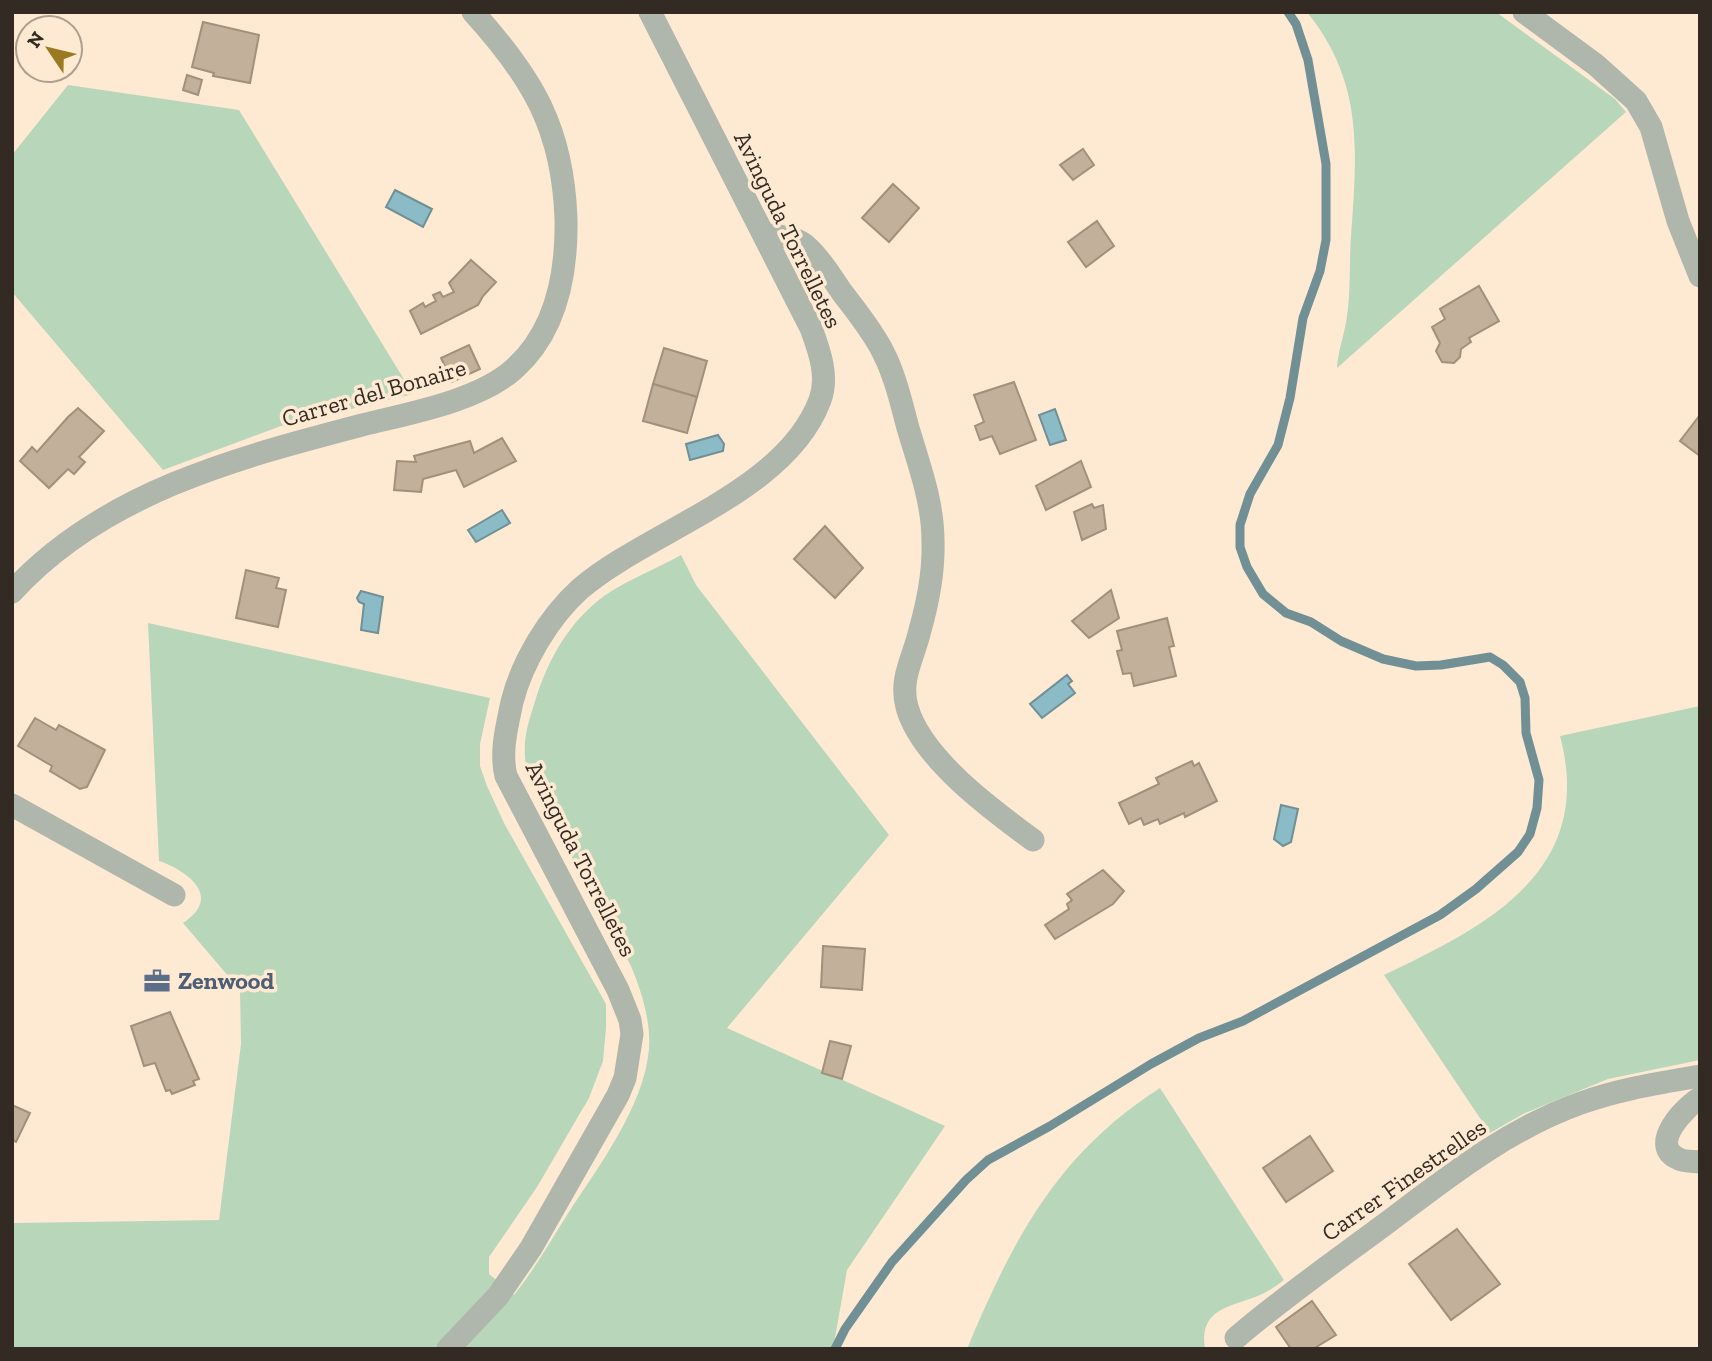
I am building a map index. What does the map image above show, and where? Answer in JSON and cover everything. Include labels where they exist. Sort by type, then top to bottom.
[{"type":"street","name":"Carrer del Bonaire","points":[[12,592],[52,554],[87,528],[167,487],[268,450],[472,394],[500,380],[524,359],[550,318],[558,299],[566,258],[563,187],[554,134],[537,97],[508,53],[473,12]]},
{"type":"street","name":"Avinguda Torrelletes","points":[[448,1349],[498,1296],[545,1226],[613,1104],[625,1078],[631,1048],[630,1020],[618,990],[506,776],[503,762],[506,733],[517,683],[545,633],[578,591],[599,574],[721,503],[761,474],[793,443],[812,416],[820,399],[823,381],[811,328],[650,12]]},
{"type":"street","points":[[1524,12],[1597,65],[1636,101],[1651,127],[1678,221],[1700,276]]},
{"type":"street","points":[[764,235],[805,245],[877,340],[898,393],[927,492],[933,542],[925,611],[906,671],[904,688],[909,716],[946,767],[1000,816],[1033,840]]},
{"type":"street","points":[[12,805],[174,895]]},
{"type":"street","name":"Carrer Finestrelles","points":[[1237,1338],[1272,1308],[1460,1167],[1518,1132],[1579,1104],[1610,1094],[1700,1076]]},
{"type":"street","points":[[1700,1098],[1687,1106],[1676,1119],[1668,1144],[1670,1152],[1676,1158],[1700,1162]]},
{"type":"green space","points":[[1307,12],[1496,12],[1615,99],[1626,112],[1337,368],[1349,296],[1355,175],[1353,119],[1339,65],[1326,39]]},
{"type":"green space","points":[[68,85],[239,110],[413,394],[281,426],[163,470],[12,292],[12,155]]},
{"type":"green space","points":[[681,555],[696,585],[889,835],[727,1028],[945,1126],[847,1270],[833,1349],[12,1349],[12,1223],[219,1220],[241,1044],[240,990],[183,923],[195,913],[200,904],[201,895],[197,886],[181,871],[159,861],[148,623],[490,698],[480,744],[480,766],[487,786],[505,825],[606,1004],[603,1061],[589,1098],[537,1187],[489,1257],[489,1274],[514,1295],[618,1136],[638,1093],[649,1049],[644,1006],[631,966],[528,777],[525,755],[527,728],[547,669],[580,617],[613,590]]},
{"type":"green space","points":[[1700,706],[1700,1060],[1608,1079],[1523,1114],[1490,1133],[1384,975],[1460,936],[1494,913],[1524,888],[1547,858],[1562,823],[1567,783],[1560,736]]},
{"type":"green space","points":[[1160,1088],[1284,1280],[1212,1317],[1204,1335],[1205,1349],[967,1349],[1002,1271],[1042,1202],[1093,1141]]},
{"type":"water","points":[[395,190],[432,209],[423,227],[386,207]]},
{"type":"water","points":[[1055,409],[1066,440],[1050,445],[1039,415]]},
{"type":"water","points":[[718,435],[724,444],[723,451],[690,460],[686,444]]},
{"type":"water","points":[[502,510],[510,523],[476,542],[468,530]]},
{"type":"water","points":[[361,591],[383,597],[378,633],[361,630],[364,604],[357,598]]},
{"type":"water","points":[[1067,675],[1072,681],[1068,684],[1075,693],[1042,718],[1030,704]]},
{"type":"water","points":[[1281,805],[1298,809],[1291,842],[1283,846],[1274,839]]},
{"type":"building","points":[[203,22],[259,35],[250,83],[213,76],[214,73],[192,67]]},
{"type":"building","points":[[187,75],[202,80],[198,95],[183,90]]},
{"type":"building","points":[[1083,149],[1094,165],[1073,180],[1060,165]]},
{"type":"building","points":[[893,184],[919,208],[889,242],[862,218]]},
{"type":"building","points":[[1097,221],[1114,246],[1086,267],[1068,242]]},
{"type":"building","points":[[471,260],[496,282],[478,305],[421,334],[410,311],[423,303],[425,307],[436,301],[433,295],[440,292],[443,297],[454,292],[449,283]]},
{"type":"building","points":[[1479,286],[1499,321],[1469,338],[1471,342],[1461,349],[1460,357],[1454,363],[1442,362],[1436,351],[1440,343],[1432,327],[1445,319],[1440,309]]},
{"type":"building","points":[[469,345],[480,369],[452,382],[441,358]]},
{"type":"building","points":[[664,348],[707,361],[697,397],[653,384]]},
{"type":"building","points":[[1014,382],[1036,440],[1000,454],[992,436],[980,440],[975,426],[984,422],[974,395]]},
{"type":"building","points":[[653,384],[697,397],[687,433],[643,421]]},
{"type":"building","points":[[78,408],[104,431],[79,457],[85,462],[74,474],[68,469],[49,488],[20,461],[32,447],[37,452]]},
{"type":"building","points":[[1700,415],[1700,456],[1680,441]]},
{"type":"building","points":[[502,438],[516,461],[464,487],[456,470],[423,479],[421,492],[394,490],[397,461],[416,462],[414,456],[470,441],[474,453]]},
{"type":"building","points":[[1081,461],[1091,487],[1046,510],[1036,486]]},
{"type":"building","points":[[1092,504],[1094,508],[1103,505],[1106,529],[1082,540],[1074,512]]},
{"type":"building","points":[[825,526],[863,568],[835,598],[794,559]]},
{"type":"building","points":[[246,570],[279,578],[276,588],[286,590],[278,627],[236,618]]},
{"type":"building","points":[[1111,590],[1119,618],[1089,638],[1072,621]]},
{"type":"building","points":[[1167,618],[1174,646],[1169,647],[1176,676],[1134,686],[1131,673],[1123,674],[1117,651],[1122,650],[1117,631]]},
{"type":"building","points":[[35,718],[56,730],[59,725],[105,750],[87,787],[80,789],[50,771],[52,766],[18,746]]},
{"type":"building","points":[[1192,761],[1194,766],[1199,763],[1217,801],[1185,817],[1184,813],[1160,824],[1158,819],[1144,825],[1141,818],[1129,824],[1119,803],[1159,784],[1156,778]]},
{"type":"building","points":[[1103,870],[1124,891],[1113,904],[1055,939],[1045,925],[1069,909],[1067,904],[1072,900],[1067,894]]},
{"type":"building","points":[[823,946],[865,949],[862,990],[821,987]]},
{"type":"building","points":[[170,1012],[199,1079],[193,1081],[195,1085],[172,1094],[170,1090],[166,1091],[155,1063],[144,1066],[131,1026]]},
{"type":"building","points":[[830,1041],[851,1046],[842,1079],[822,1073]]},
{"type":"building","points":[[12,1105],[30,1113],[16,1142],[12,1140]]},
{"type":"building","points":[[1310,1136],[1333,1171],[1286,1202],[1263,1168]]},
{"type":"building","points":[[1457,1229],[1500,1284],[1451,1320],[1409,1264]]},
{"type":"building","points":[[1312,1301],[1336,1335],[1313,1349],[1291,1349],[1276,1327]]},
{"type":"waterway","points":[[835,1349],[845,1329],[892,1262],[966,1180],[988,1160],[1050,1126],[1151,1064],[1199,1038],[1243,1021],[1440,915],[1476,889],[1518,852],[1530,834],[1537,808],[1539,780],[1526,733],[1525,698],[1520,682],[1503,665],[1490,657],[1416,666],[1383,659],[1341,641],[1311,622],[1286,613],[1263,594],[1247,567],[1240,547],[1240,525],[1250,494],[1278,445],[1290,398],[1303,318],[1320,271],[1326,240],[1326,164],[1308,60],[1296,24],[1288,12]]},
{"type":"place","name":"Zenwood","points":[[157,981]]}]
